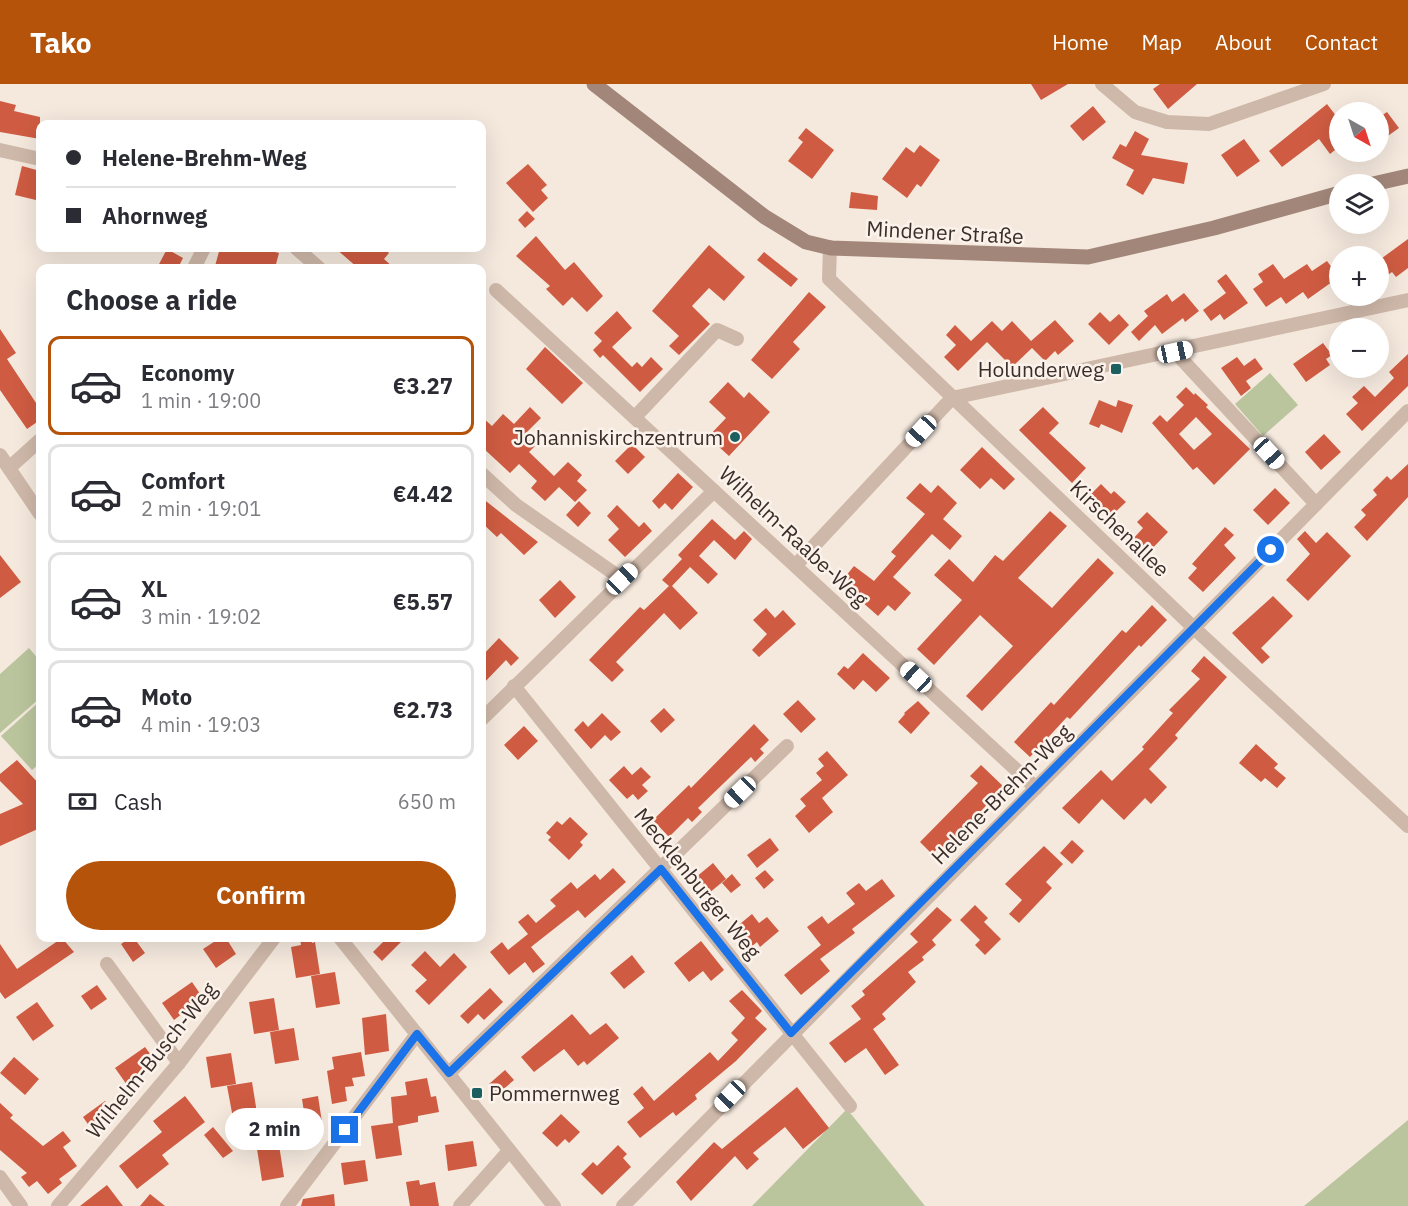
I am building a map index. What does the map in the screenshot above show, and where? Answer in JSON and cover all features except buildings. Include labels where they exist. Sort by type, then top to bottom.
[{"type":"main road","name":"Mindener Straße","points":[[594,84],[765,217],[806,242],[830,247],[1088,257],[1131,249],[1329,196]]},
{"type":"main road","points":[[1389,180],[1408,176]]},
{"type":"street","points":[[1102,84],[1135,112],[1167,122],[1209,124],[1324,84]]},
{"type":"street","points":[[0,150],[36,158]]},
{"type":"street","name":"Kirschenallee","points":[[830,247],[829,279],[1194,628],[1408,826]]},
{"type":"street","points":[[301,252],[314,264]]},
{"type":"street","name":"Wilhelm-Raabe-Weg","points":[[496,290],[1036,789]]},
{"type":"street","points":[[796,565],[952,398],[1175,352],[1408,300]]},
{"type":"street","points":[[634,417],[717,330],[737,339]]},
{"type":"street","points":[[1175,352],[1316,504]]},
{"type":"street","name":"Helene-Brehm-Weg","points":[[623,1206],[791,1033],[1036,789],[1408,411]]},
{"type":"street","points":[[9,468],[36,444]]},
{"type":"street","points":[[0,455],[36,508]]},
{"type":"street","points":[[486,478],[516,505],[622,579]]},
{"type":"street","points":[[486,715],[714,490]]},
{"type":"street","name":"Mecklenburger Weg","points":[[514,686],[850,1106]]},
{"type":"street","points":[[449,1073],[787,746]]},
{"type":"street","name":"Wilhelm-Busch-Weg","points":[[58,1206],[179,1063],[271,942]]},
{"type":"street","points":[[343,942],[554,1206]]},
{"type":"street","points":[[107,964],[179,1063]]},
{"type":"street","points":[[287,1206],[417,1034]]},
{"type":"street","points":[[460,1206],[509,1151]]},
{"type":"street","points":[[0,1177],[21,1206]]},
{"type":"green space","points":[[1270,373],[1298,405],[1263,436],[1235,404]]},
{"type":"green space","points":[[29,648],[36,656],[36,702],[0,733],[0,674]]},
{"type":"green space","points":[[36,705],[36,766],[32,770],[1,736]]},
{"type":"green space","points":[[847,1109],[925,1206],[752,1206]]},
{"type":"green space","points":[[1408,1120],[1408,1206],[1304,1206]]},
{"type":"place","name":"Holunderweg","points":[[1116,369]]},
{"type":"place","name":"Johanniskirchzentrum","points":[[735,437]]},
{"type":"place","name":"Pommernweg","points":[[477,1093]]},
{"type":"route","points":[[345,1130],[417,1034],[449,1073],[661,869],[791,1033],[1271,550]]}]
